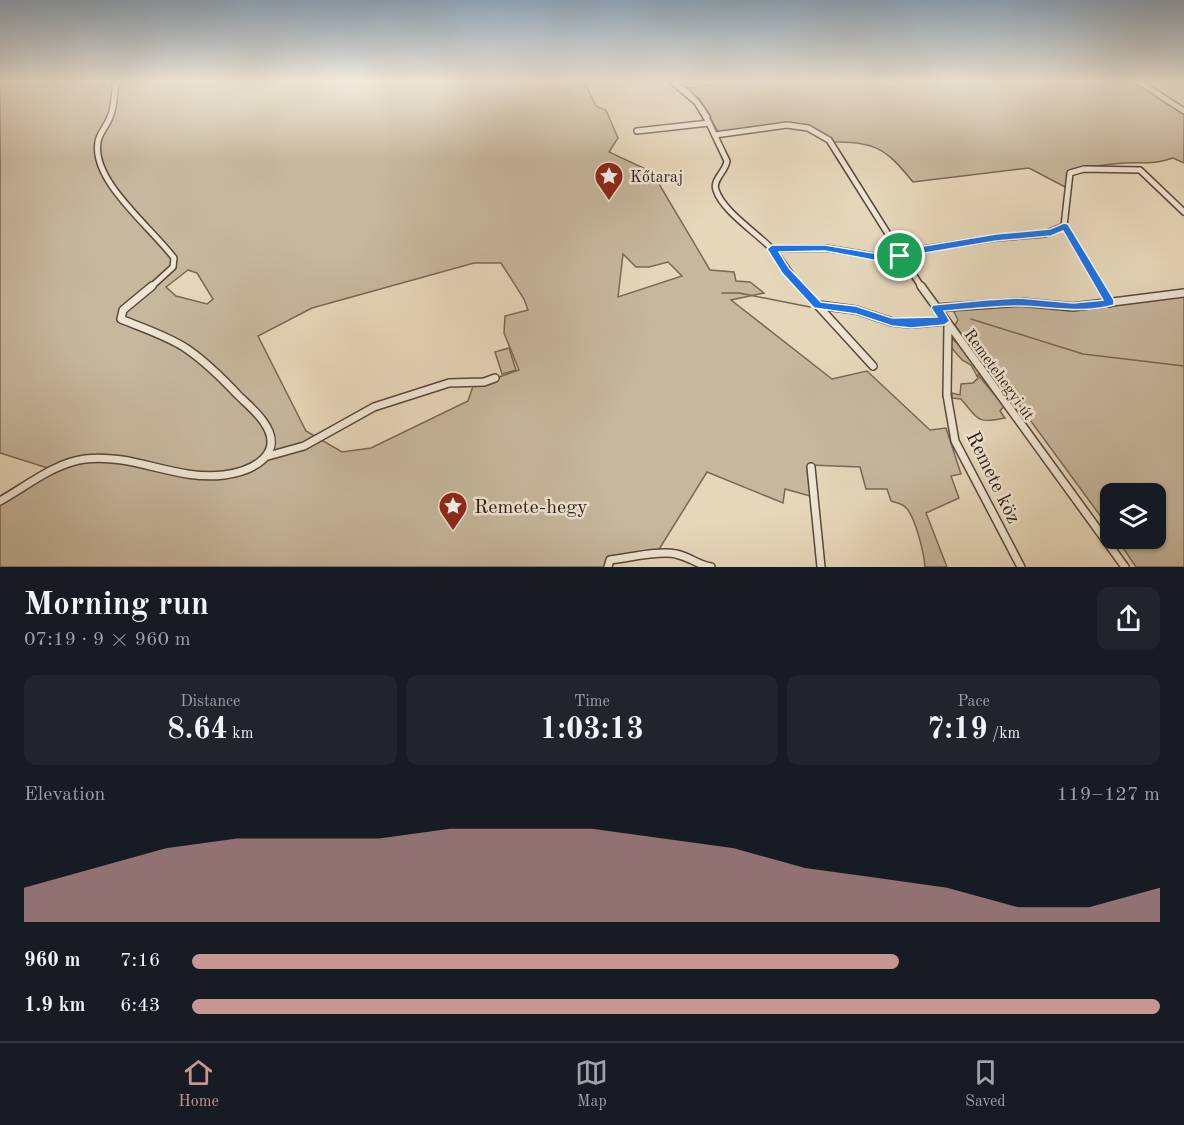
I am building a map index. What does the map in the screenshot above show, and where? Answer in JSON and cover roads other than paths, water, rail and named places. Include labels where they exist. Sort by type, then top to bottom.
[{"type":"street","points":[[112,107],[111,116],[98,138],[97,146],[103,172],[112,189],[159,238],[174,258],[173,267],[167,274],[127,306],[121,313],[121,319],[186,348],[214,370],[272,432],[274,446],[268,456]]},
{"type":"street","points":[[701,107],[727,161],[726,168],[715,183],[715,189],[722,202],[772,249],[786,271],[873,366]]},
{"type":"street","points":[[637,131],[708,120]]},
{"type":"street","name":"Remetehegyi út","points":[[715,135],[787,125],[818,132],[835,147],[900,256],[946,323],[1125,567]]},
{"type":"street","points":[[1110,303],[1064,226],[1070,173],[1084,169],[1140,170],[1184,212]]},
{"type":"street","points":[[772,249],[825,248],[873,256],[900,256],[918,250],[1051,232],[1064,226]]},
{"type":"street","points":[[936,308],[1009,303],[1073,307],[1184,293]]},
{"type":"street","points":[[818,305],[856,310],[892,322],[946,323]]},
{"type":"street","name":"Remete köz","points":[[946,323],[947,395],[955,441],[1021,567]]},
{"type":"street","points":[[0,501],[65,466],[85,459],[143,463],[192,476],[205,476],[247,468],[268,456],[304,446],[374,407],[449,383],[484,382],[495,378]]},
{"type":"street","points":[[811,467],[821,567]]},
{"type":"street","points":[[609,563],[673,553],[690,558],[698,565],[711,567]]},
{"type":"waterway","points":[[722,293],[739,293],[810,307]]},
{"type":"waterway","points":[[971,319],[1083,354],[1184,366]]},
{"type":"place","name":"Kőtaraj","points":[[609,202]]},
{"type":"place","name":"Remete-hegy","points":[[453,532]]}]
